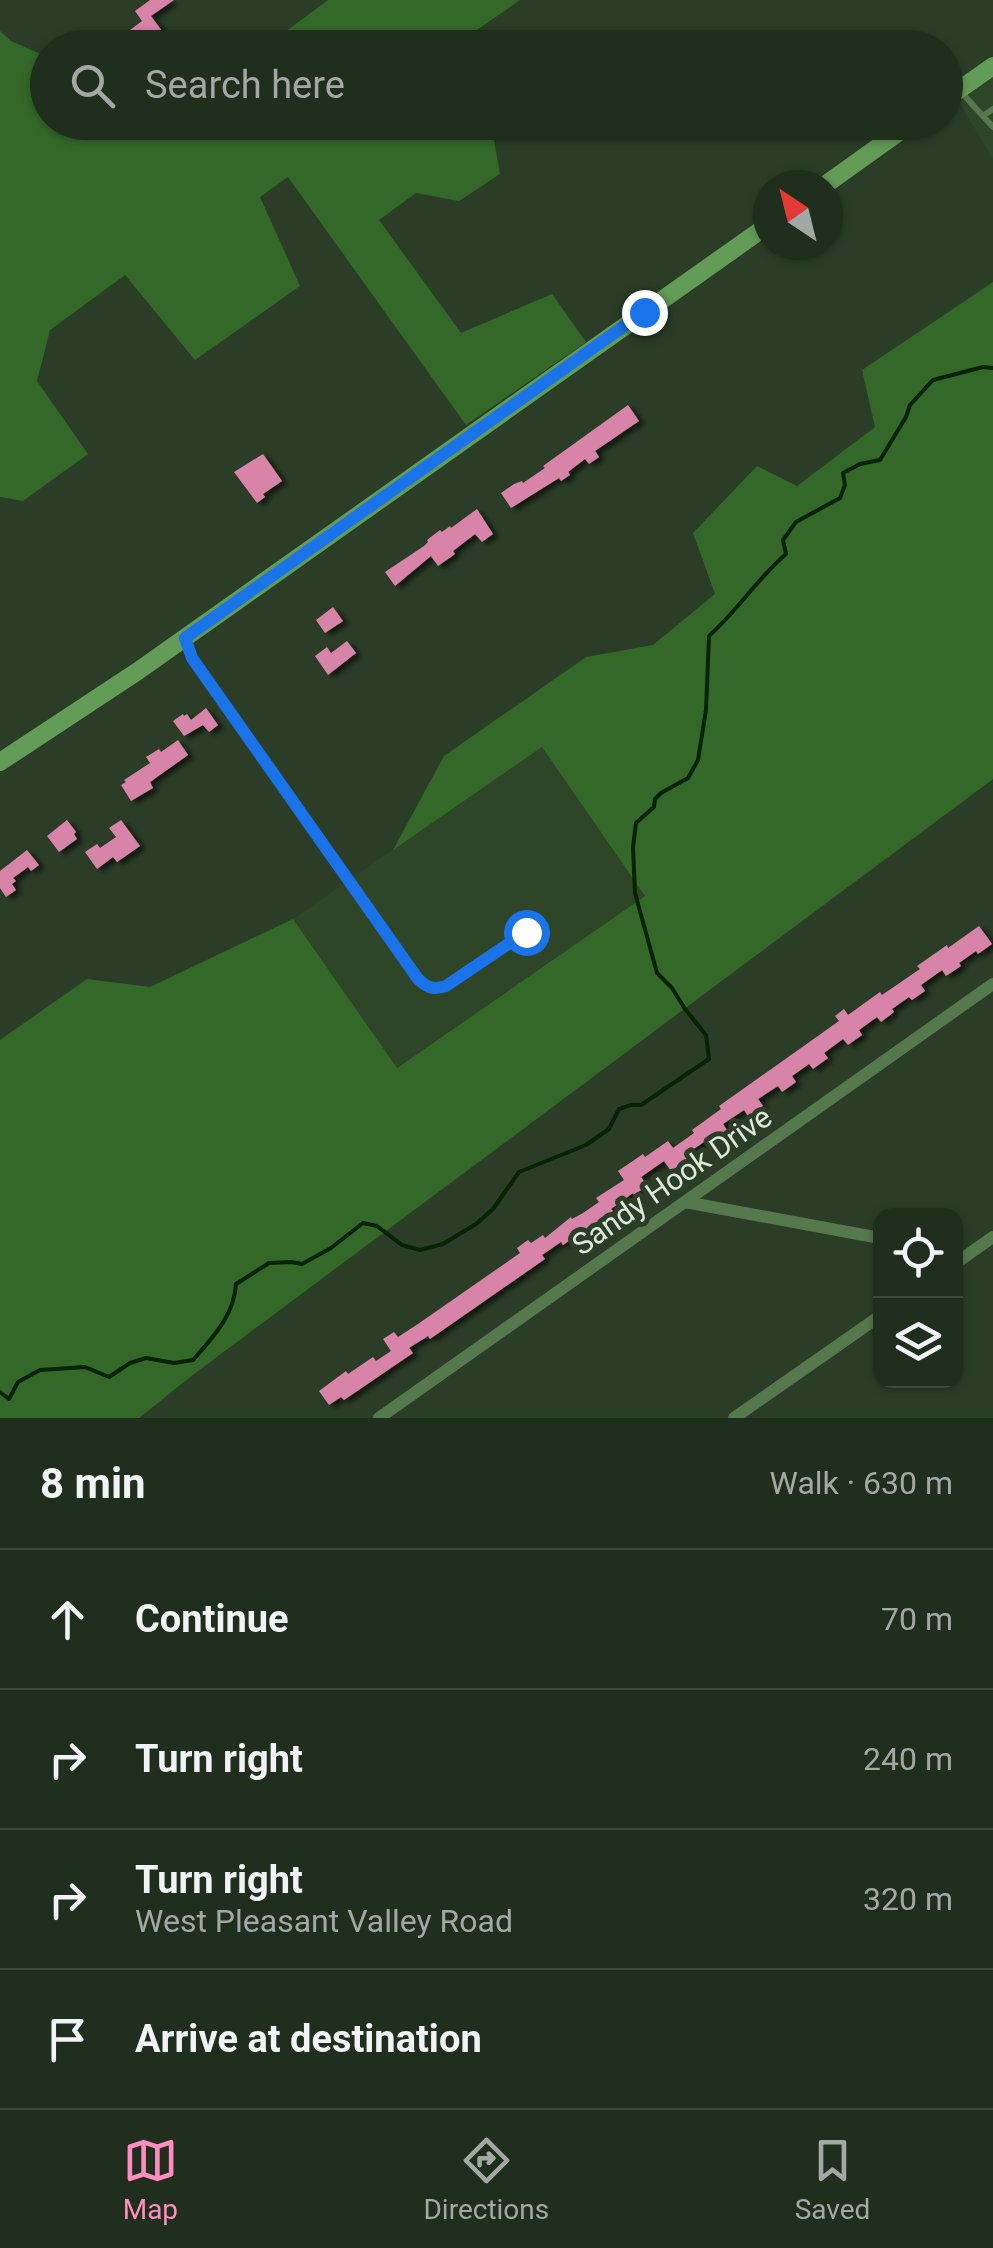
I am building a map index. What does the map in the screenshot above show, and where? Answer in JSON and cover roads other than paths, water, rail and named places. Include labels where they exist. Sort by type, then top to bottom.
[{"type":"main road","points":[[963,87],[993,66]]},
{"type":"main road","points":[[843,172],[888,140]]},
{"type":"main road","points":[[0,762],[185,638],[753,236]]},
{"type":"street","name":"Sandy Hook Drive","points":[[379,1418],[993,984]]},
{"type":"street","points":[[685,1202],[873,1237]]},
{"type":"street","points":[[963,1252],[993,1237]]},
{"type":"street","points":[[734,1418],[873,1321]]},
{"type":"lane","points":[[963,102],[993,127]]},
{"type":"lane","points":[[983,116],[993,109]]},
{"type":"lane","points":[[185,638],[192,658],[362,897]]},
{"type":"waterway","points":[[0,1392],[9,1399],[18,1382],[40,1370],[85,1367],[109,1377],[146,1358],[174,1363],[193,1360],[227,1316],[236,1284],[269,1263],[302,1264],[363,1223],[377,1226],[402,1245],[420,1250],[443,1244],[493,1209],[519,1172],[586,1145],[609,1129],[619,1109],[641,1105],[709,1059],[706,1035],[657,973],[635,893],[633,847],[636,823],[654,807],[661,793],[688,778],[698,760],[706,710],[709,636],[786,554],[783,540],[796,522],[840,498],[845,485],[843,473],[880,460],[910,405],[933,380],[993,368]]}]
